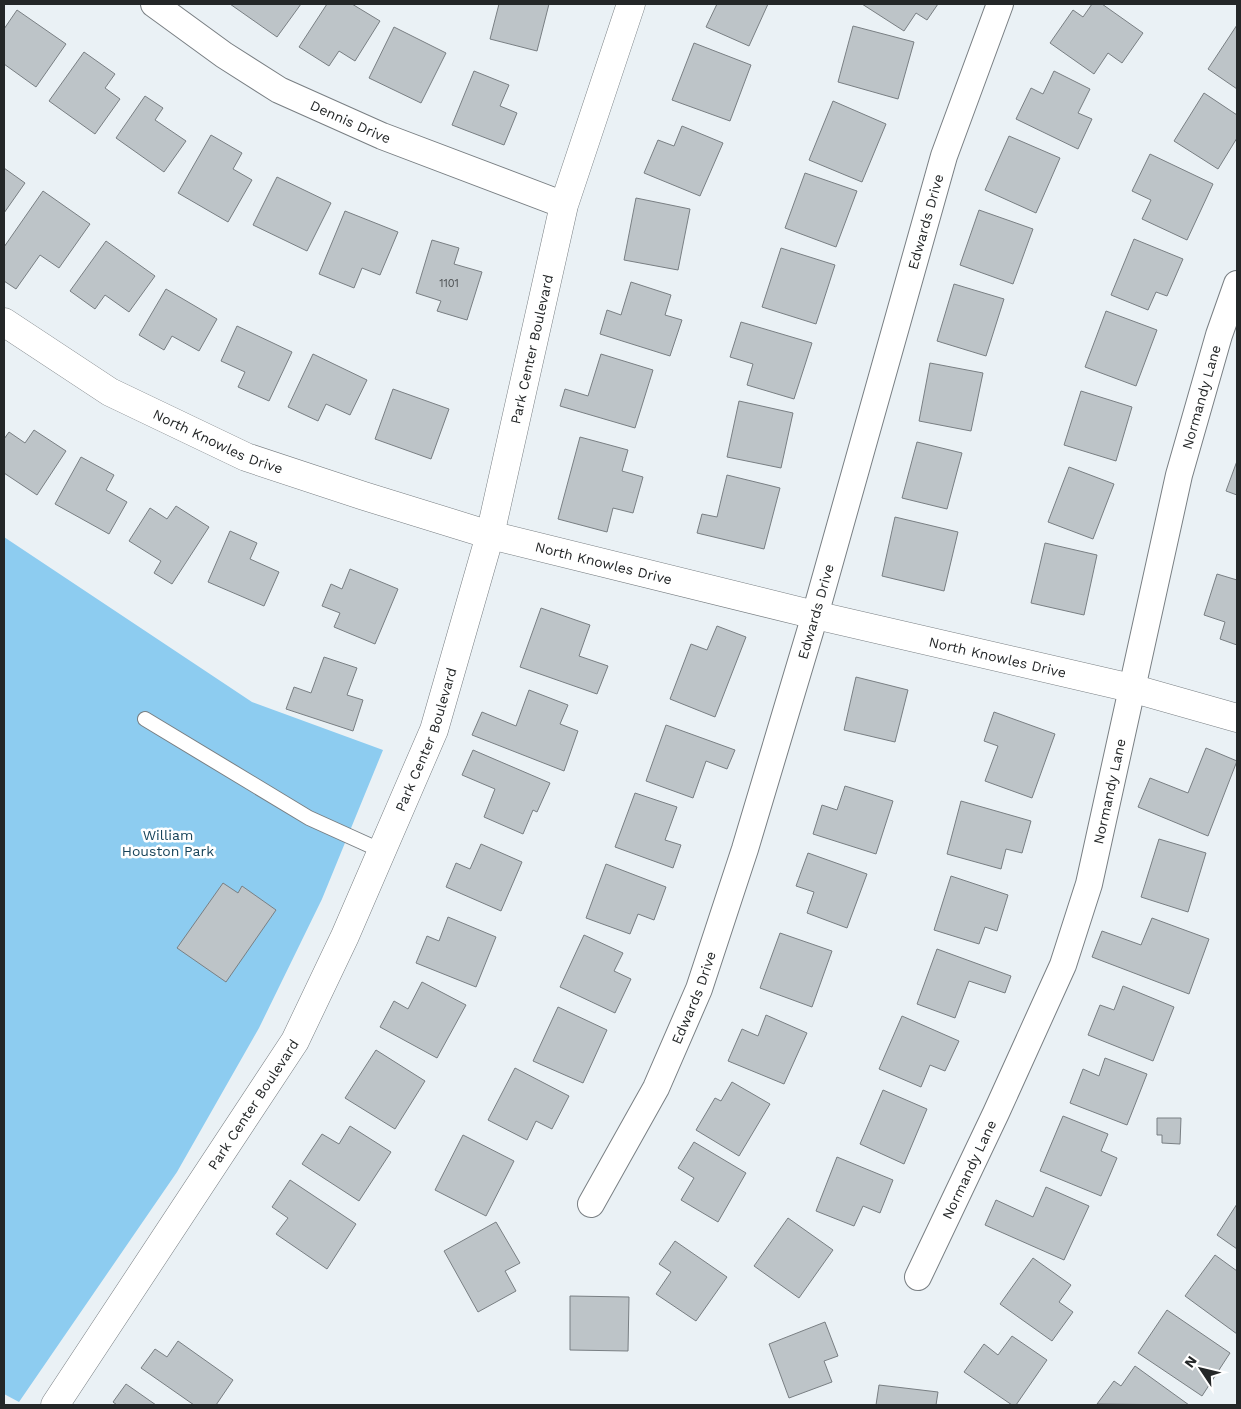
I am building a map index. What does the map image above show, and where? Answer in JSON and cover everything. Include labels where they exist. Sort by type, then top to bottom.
[{"type":"street","name":"Dennis Drive","points":[[154,4],[224,55],[278,90],[382,136],[564,204]]},
{"type":"street","name":"Park Center Boulevard","points":[[55,1405],[295,1041],[345,936],[434,730],[490,535],[564,204],[631,4]]},
{"type":"street","name":"Edwards Drive","points":[[590,1204],[656,1088],[699,989],[745,850],[815,615],[944,156],[1000,4]]},
{"type":"street","name":"Normandy Lane","points":[[918,1277],[996,1114],[1063,965],[1089,884],[1179,475],[1228,338],[1237,284]]},
{"type":"street","name":"North Knowles Drive","points":[[4,322],[110,392],[246,457],[490,535],[815,615],[1131,688],[1237,718]]},
{"type":"lane","points":[[145,719],[309,818],[382,851]]},
{"type":"green space","name":"William Houston Park","points":[[4,537],[252,702],[383,750],[322,899],[259,1028],[177,1172],[19,1402],[4,1394]]},
{"type":"building","points":[[230,4],[301,4],[277,37]]},
{"type":"building","points":[[327,4],[352,4],[380,21],[355,61],[339,51],[329,66],[299,47]]},
{"type":"building","points":[[499,4],[549,4],[537,51],[490,39]]},
{"type":"building","points":[[717,4],[768,4],[749,46],[706,27]]},
{"type":"building","points":[[862,4],[938,4],[927,20],[916,13],[904,31]]},
{"type":"building","points":[[1092,4],[1102,4],[1143,33],[1122,63],[1108,53],[1094,74],[1050,43],[1073,10],[1083,17]]},
{"type":"building","points":[[17,10],[66,44],[36,87],[4,64],[4,29]]},
{"type":"building","points":[[1237,25],[1237,89],[1208,69]]},
{"type":"building","points":[[853,26],[914,42],[898,99],[838,82]]},
{"type":"building","points":[[394,27],[446,53],[421,103],[369,78]]},
{"type":"building","points":[[694,43],[751,65],[730,121],[672,100]]},
{"type":"building","points":[[84,52],[115,74],[105,88],[120,99],[95,134],[49,101]]},
{"type":"building","points":[[474,71],[509,85],[500,106],[517,113],[504,145],[452,125]]},
{"type":"building","points":[[1054,71],[1090,89],[1078,113],[1092,119],[1078,149],[1016,119],[1031,88],[1043,94]]},
{"type":"building","points":[[1204,93],[1237,115],[1237,138],[1218,169],[1174,141]]},
{"type":"building","points":[[145,96],[163,108],[155,120],[186,141],[164,172],[116,138]]},
{"type":"building","points":[[833,101],[886,124],[862,182],[809,160]]},
{"type":"building","points":[[682,126],[723,143],[700,196],[644,173],[658,140],[674,146]]},
{"type":"building","points":[[211,135],[242,153],[233,169],[252,180],[228,222],[178,193]]},
{"type":"building","points":[[1009,136],[1060,158],[1036,213],[985,190]]},
{"type":"building","points":[[1150,154],[1213,184],[1187,240],[1142,219],[1151,200],[1132,191]]},
{"type":"building","points":[[4,168],[25,183],[4,213]]},
{"type":"building","points":[[805,173],[857,191],[836,247],[785,228]]},
{"type":"building","points":[[277,177],[331,203],[307,251],[253,225]]},
{"type":"building","points":[[43,191],[90,224],[59,268],[40,255],[16,289],[4,281],[4,247]]},
{"type":"building","points":[[636,198],[690,209],[678,270],[624,260]]},
{"type":"building","points":[[979,210],[1033,229],[1013,284],[960,265]]},
{"type":"building","points":[[345,211],[398,232],[380,275],[362,268],[354,288],[319,274]]},
{"type":"building","points":[[1134,239],[1183,259],[1167,296],[1156,292],[1148,310],[1111,295]]},
{"type":"building","points":[[432,240],[459,248],[454,264],[482,272],[467,320],[437,311],[441,301],[416,293]]},
{"type":"building","points":[[106,241],[155,276],[129,312],[105,295],[95,309],[70,291]]},
{"type":"building","points":[[781,248],[835,265],[816,324],[762,307]]},
{"type":"building","points":[[631,282],[671,295],[665,315],[682,320],[670,356],[600,334],[607,310],[621,315]]},
{"type":"building","points":[[954,284],[1004,299],[986,356],[937,341]]},
{"type":"building","points":[[166,289],[217,319],[199,351],[172,336],[164,350],[139,335]]},
{"type":"building","points":[[1106,311],[1157,330],[1136,386],[1085,367]]},
{"type":"building","points":[[741,322],[812,343],[794,399],[747,385],[753,364],[730,357]]},
{"type":"building","points":[[237,326],[292,352],[269,401],[238,387],[245,372],[221,361]]},
{"type":"building","points":[[313,354],[367,380],[350,415],[326,404],[318,421],[288,407]]},
{"type":"building","points":[[601,354],[653,370],[635,428],[560,406],[565,389],[588,396]]},
{"type":"building","points":[[930,363],[983,373],[971,431],[919,421]]},
{"type":"building","points":[[393,389],[449,409],[431,459],[375,439]]},
{"type":"building","points":[[1081,391],[1132,407],[1116,461],[1064,445]]},
{"type":"building","points":[[739,401],[793,413],[781,468],[727,457]]},
{"type":"building","points":[[34,430],[66,451],[37,495],[4,473],[4,439],[9,432],[25,443]]},
{"type":"building","points":[[580,437],[628,450],[622,471],[643,477],[633,513],[613,508],[607,532],[558,519]]},
{"type":"building","points":[[917,442],[962,453],[947,509],[902,498]]},
{"type":"building","points":[[81,457],[114,475],[106,490],[127,502],[109,534],[55,504]]},
{"type":"building","points":[[1237,461],[1237,495],[1226,491]]},
{"type":"building","points":[[1069,467],[1114,484],[1093,539],[1048,522]]},
{"type":"building","points":[[727,475],[780,488],[764,549],[697,533],[702,514],[717,517]]},
{"type":"building","points":[[176,506],[209,527],[172,584],[154,573],[161,561],[129,541],[150,508],[167,519]]},
{"type":"building","points":[[895,517],[958,532],[944,591],[882,576]]},
{"type":"building","points":[[230,531],[257,543],[250,559],[279,572],[264,606],[208,582]]},
{"type":"building","points":[[1045,543],[1097,555],[1084,615],[1031,603]]},
{"type":"building","points":[[350,569],[398,589],[375,644],[334,627],[340,613],[322,606],[331,584],[342,589]]},
{"type":"building","points":[[1217,574],[1237,580],[1237,645],[1220,639],[1225,622],[1204,615]]},
{"type":"building","points":[[541,608],[590,625],[579,656],[608,666],[597,694],[520,667]]},
{"type":"building","points":[[717,626],[746,637],[715,717],[670,699],[691,644],[707,650]]},
{"type":"building","points":[[324,657],[357,668],[347,695],[363,700],[353,731],[286,709],[294,687],[311,693]]},
{"type":"building","points":[[856,677],[908,690],[895,742],[844,730]]},
{"type":"building","points":[[529,690],[568,705],[560,724],[578,731],[564,771],[472,735],[482,712],[516,726]]},
{"type":"building","points":[[994,712],[1055,734],[1032,798],[985,781],[998,746],[984,741]]},
{"type":"building","points":[[666,725],[735,750],[727,769],[706,761],[693,798],[646,781]]},
{"type":"building","points":[[1206,748],[1237,761],[1208,836],[1138,807],[1150,778],[1188,793]]},
{"type":"building","points":[[473,750],[550,783],[537,812],[533,810],[523,834],[484,817],[495,789],[462,775]]},
{"type":"building","points":[[845,786],[893,801],[876,854],[813,834],[822,805],[837,810]]},
{"type":"building","points":[[635,793],[677,807],[665,840],[681,845],[673,868],[615,847]]},
{"type":"building","points":[[961,801],[1031,821],[1022,853],[1006,849],[1001,869],[947,854]]},
{"type":"building","points":[[1159,839],[1206,853],[1188,912],[1141,897]]},
{"type":"building","points":[[481,844],[522,862],[501,911],[446,887],[456,863],[470,869]]},
{"type":"building","points":[[808,853],[867,874],[847,928],[807,913],[814,892],[796,886]]},
{"type":"building","points":[[606,864],[666,887],[654,920],[638,914],[630,934],[586,918]]},
{"type":"building","points":[[951,876],[1008,895],[997,931],[985,927],[979,944],[934,930]]},
{"type":"building","points":[[223,883],[238,893],[242,886],[276,910],[226,982],[177,948]]},
{"type":"building","points":[[448,917],[496,937],[476,987],[416,963],[427,936],[439,941]]},
{"type":"building","points":[[1152,918],[1209,939],[1189,994],[1092,957],[1102,931],[1141,945]]},
{"type":"building","points":[[780,933],[832,951],[812,1007],[760,988]]},
{"type":"building","points":[[584,935],[623,953],[614,971],[631,979],[615,1013],[560,987]]},
{"type":"building","points":[[937,949],[1011,976],[1005,993],[969,981],[955,1018],[917,1004]]},
{"type":"building","points":[[422,982],[466,1005],[437,1058],[380,1027],[394,1001],[408,1009]]},
{"type":"building","points":[[1123,986],[1174,1007],[1153,1061],[1088,1035],[1100,1005],[1114,1010]]},
{"type":"building","points":[[558,1007],[607,1030],[583,1083],[533,1061]]},
{"type":"building","points":[[766,1015],[807,1033],[784,1084],[728,1061],[742,1029],[758,1036]]},
{"type":"building","points":[[902,1016],[959,1041],[945,1071],[930,1065],[921,1087],[879,1069]]},
{"type":"building","points":[[376,1050],[425,1081],[395,1129],[345,1098]]},
{"type":"building","points":[[1105,1058],[1147,1074],[1127,1125],[1070,1103],[1083,1069],[1099,1076]]},
{"type":"building","points":[[515,1068],[569,1096],[552,1129],[536,1121],[527,1140],[488,1120]]},
{"type":"building","points":[[732,1082],[770,1104],[739,1156],[696,1130],[715,1098],[721,1101]]},
{"type":"building","points":[[883,1090],[927,1109],[904,1164],[860,1144]]},
{"type":"building","points":[[1063,1116],[1108,1134],[1101,1151],[1117,1158],[1101,1196],[1040,1171]]},
{"type":"building","points":[[1157,1118],[1181,1118],[1180,1144],[1162,1143],[1162,1135],[1157,1135]]},
{"type":"building","points":[[350,1126],[391,1152],[359,1201],[302,1164],[322,1134],[339,1144]]},
{"type":"building","points":[[463,1135],[514,1161],[486,1216],[435,1190]]},
{"type":"building","points":[[694,1142],[746,1173],[718,1222],[681,1200],[694,1178],[678,1168]]},
{"type":"building","points":[[837,1157],[893,1180],[880,1213],[863,1206],[854,1226],[816,1211]]},
{"type":"building","points":[[290,1180],[356,1224],[327,1269],[276,1234],[288,1218],[272,1207]]},
{"type":"building","points":[[1046,1187],[1089,1206],[1064,1260],[985,1225],[996,1200],[1033,1217]]},
{"type":"building","points":[[1237,1204],[1237,1249],[1217,1235]]},
{"type":"building","points":[[788,1218],[833,1250],[799,1298],[754,1266]]},
{"type":"building","points":[[496,1222],[520,1263],[505,1271],[516,1291],[478,1312],[444,1251]]},
{"type":"building","points":[[675,1241],[727,1277],[696,1321],[656,1294],[671,1272],[659,1264]]},
{"type":"building","points":[[1215,1255],[1237,1271],[1237,1334],[1185,1296]]},
{"type":"building","points":[[1033,1258],[1071,1285],[1059,1302],[1073,1312],[1052,1341],[1000,1304]]},
{"type":"building","points":[[570,1296],[629,1297],[628,1351],[570,1350]]},
{"type":"building","points":[[1167,1310],[1230,1353],[1202,1396],[1138,1353]]},
{"type":"building","points":[[825,1322],[838,1356],[824,1361],[832,1382],[789,1398],[769,1344]]},
{"type":"building","points":[[1012,1336],[1047,1360],[1016,1405],[1012,1405],[964,1372],[984,1344],[998,1355]]},
{"type":"building","points":[[178,1341],[233,1380],[216,1405],[194,1405],[141,1368],[155,1349],[167,1357]]},
{"type":"building","points":[[1135,1366],[1189,1405],[1097,1404],[1114,1381],[1121,1386]]},
{"type":"building","points":[[126,1384],[156,1405],[117,1405],[113,1402]]},
{"type":"building","points":[[879,1385],[938,1392],[936,1405],[876,1405]]}]
